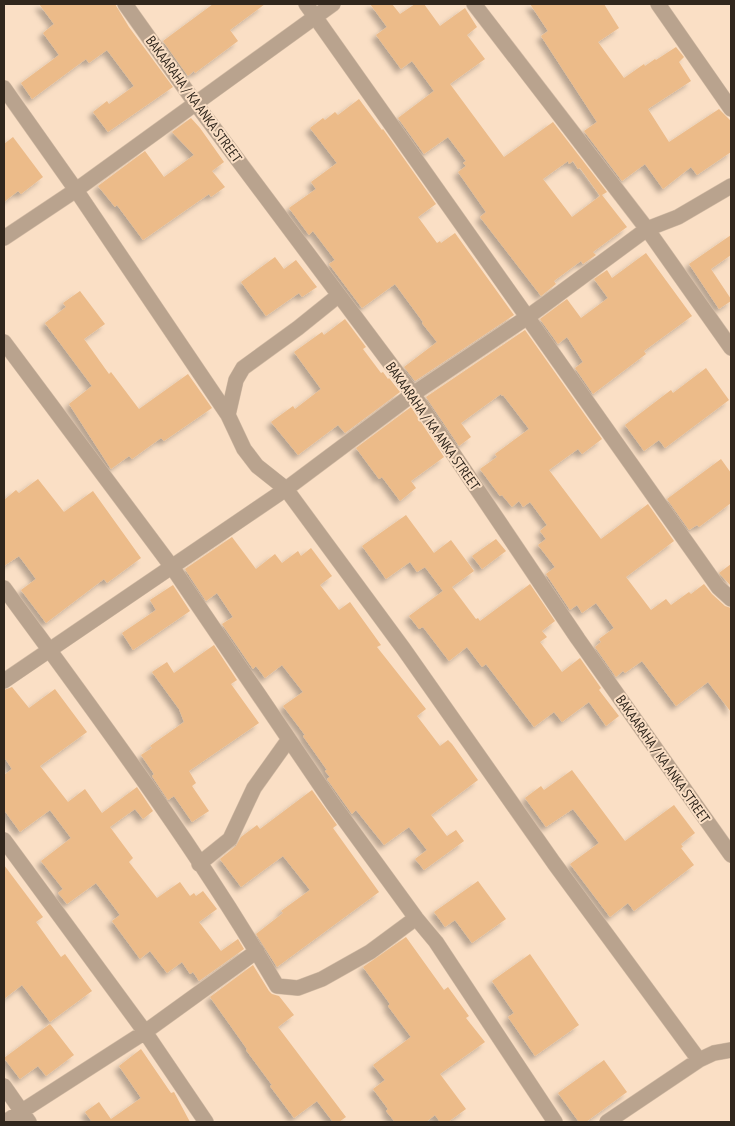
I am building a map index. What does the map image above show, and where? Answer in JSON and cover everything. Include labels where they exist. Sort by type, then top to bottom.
[{"type":"street","name":"BAKAARAHA / KA ANKA STREET","points":[[125,4],[196,104],[413,394],[578,639],[731,855]]},
{"type":"street","points":[[306,4],[713,579],[731,599]]},
{"type":"street","points":[[4,238],[76,190],[333,4]]},
{"type":"street","points":[[474,4],[648,229],[731,348]]},
{"type":"street","points":[[658,4],[731,109]]},
{"type":"street","points":[[4,88],[76,190],[228,415],[244,449],[257,466],[286,488],[403,648],[554,863],[699,1060]]},
{"type":"street","points":[[4,681],[286,488],[413,394],[528,316],[648,229],[678,217],[731,186]]},
{"type":"street","points":[[228,415],[236,380],[243,368],[339,296]]},
{"type":"street","points":[[4,342],[172,566],[333,804],[416,918],[436,942],[555,1122]]},
{"type":"street","points":[[4,588],[151,791],[257,951],[277,986],[298,988],[322,979],[370,952],[416,918]]},
{"type":"street","points":[[199,864],[230,839],[254,788],[289,739]]},
{"type":"street","points":[[4,840],[145,1032],[206,1122]]},
{"type":"street","points":[[5,1122],[25,1117],[257,951]]},
{"type":"street","points":[[607,1122],[699,1060],[714,1053],[731,1050]]},
{"type":"street","points":[[4,1086],[25,1117]]},
{"type":"building","points":[[39,4],[115,4],[129,27],[173,87],[108,132],[93,112],[107,101],[109,104],[134,86],[107,50],[89,63],[86,59],[32,99],[21,83],[59,55],[43,33],[54,24]]},
{"type":"building","points":[[213,4],[265,4],[230,30],[238,41],[195,73],[194,71],[188,76],[163,41]]},
{"type":"building","points":[[370,4],[392,4],[400,14],[415,4],[424,4],[440,26],[465,8],[477,27],[467,35],[485,59],[450,84],[504,157],[553,122],[607,192],[602,195],[627,227],[593,252],[596,255],[583,264],[581,261],[554,281],[556,284],[541,296],[480,217],[486,212],[458,172],[466,166],[463,163],[466,161],[448,137],[424,154],[398,118],[434,91],[412,61],[401,69],[376,35],[387,27]],"holes":[[[568,161],[569,164],[573,161],[578,169],[580,168],[600,196],[572,217],[543,179]]]},
{"type":"building","points":[[530,4],[604,4],[619,28],[598,42],[624,78],[644,64],[645,66],[676,47],[684,57],[679,62],[691,81],[648,109],[669,142],[719,109],[731,121],[731,152],[697,175],[691,167],[663,189],[645,164],[622,181],[584,131],[597,122],[541,36],[548,31]]},
{"type":"building","points":[[359,99],[383,129],[436,204],[418,217],[437,243],[440,241],[441,243],[455,233],[514,315],[415,381],[404,367],[437,342],[423,322],[395,284],[362,308],[329,264],[335,260],[313,231],[309,235],[289,208],[316,189],[311,182],[337,163],[310,128],[335,112],[338,115]]},
{"type":"building","points":[[191,118],[224,162],[212,171],[225,187],[211,197],[209,194],[143,240],[117,205],[115,207],[98,186],[145,151],[164,177],[194,155],[172,132]]},
{"type":"building","points":[[13,137],[43,177],[21,194],[18,191],[4,202],[4,144]]},
{"type":"building","points":[[731,235],[731,255],[711,269],[731,299],[731,301],[719,309],[689,264]]},
{"type":"building","points":[[646,253],[692,316],[644,351],[646,354],[593,394],[575,368],[583,362],[567,337],[558,344],[540,319],[567,299],[581,318],[608,298],[594,279],[607,270],[612,278]]},
{"type":"building","points":[[275,257],[284,269],[296,260],[317,287],[302,297],[299,293],[266,316],[241,282]]},
{"type":"building","points":[[80,291],[105,324],[84,339],[109,374],[111,372],[139,409],[188,374],[212,408],[164,441],[161,438],[132,459],[129,456],[111,469],[69,404],[92,386],[45,323],[66,307],[63,303]]},
{"type":"building","points":[[345,319],[366,347],[363,349],[381,373],[383,372],[389,378],[400,392],[345,433],[338,425],[298,455],[271,422],[293,406],[295,409],[321,389],[294,352],[322,332],[324,335]]},
{"type":"building","points":[[525,330],[602,439],[582,454],[578,449],[549,470],[601,539],[648,504],[674,541],[626,577],[651,610],[666,599],[671,605],[704,584],[725,606],[731,608],[731,712],[708,682],[676,706],[642,661],[616,677],[595,647],[601,642],[599,639],[614,628],[596,603],[582,613],[577,605],[570,610],[546,574],[555,567],[538,545],[546,539],[540,531],[547,525],[530,502],[523,507],[519,501],[512,507],[502,495],[500,496],[480,469],[497,457],[495,454],[529,429],[501,394],[461,423],[471,437],[459,446],[426,397]]},
{"type":"building","points":[[706,368],[729,400],[665,448],[659,440],[644,451],[625,425],[671,390],[673,393]]},
{"type":"building","points":[[411,407],[444,457],[411,481],[416,488],[400,501],[382,477],[379,479],[356,448]]},
{"type":"building","points":[[721,459],[731,473],[731,503],[699,527],[697,525],[689,530],[667,499]]},
{"type":"building","points":[[38,479],[64,512],[93,491],[141,558],[107,583],[104,579],[46,623],[21,590],[36,579],[19,556],[4,566],[4,500],[16,490],[19,493]]},
{"type":"building","points":[[406,515],[434,553],[451,540],[474,571],[452,587],[476,619],[478,618],[480,621],[530,584],[555,621],[542,631],[547,637],[540,642],[562,672],[580,658],[601,688],[599,690],[619,716],[606,726],[589,702],[562,722],[554,712],[534,727],[486,664],[482,667],[467,647],[449,661],[423,627],[419,629],[409,616],[443,591],[425,567],[417,572],[410,562],[386,579],[362,546]]},
{"type":"building","points":[[232,537],[256,569],[275,554],[282,563],[298,551],[301,556],[311,548],[332,576],[320,585],[339,610],[350,602],[381,645],[377,647],[426,709],[417,716],[440,746],[448,740],[452,744],[478,780],[431,815],[447,836],[456,830],[464,841],[424,870],[415,859],[427,850],[409,827],[384,845],[356,810],[352,814],[327,779],[330,777],[325,771],[327,770],[303,736],[305,735],[283,706],[303,692],[282,665],[265,678],[256,666],[253,669],[222,624],[233,617],[217,593],[206,601],[185,569]]},
{"type":"building","points":[[496,539],[506,551],[482,569],[472,556]]},
{"type":"building","points":[[731,564],[731,586],[719,573]]},
{"type":"building","points":[[173,585],[190,611],[133,650],[122,633],[156,610],[150,600]]},
{"type":"building","points":[[214,645],[237,680],[231,684],[259,723],[189,771],[196,783],[192,786],[209,811],[192,822],[174,796],[168,800],[141,755],[152,748],[150,746],[184,722],[179,709],[152,672],[167,662],[174,673]]},
{"type":"building","points":[[12,687],[29,708],[55,689],[87,732],[40,766],[68,802],[85,789],[102,813],[137,787],[153,811],[143,819],[135,809],[110,827],[133,858],[129,862],[157,898],[180,882],[190,896],[194,893],[196,896],[203,891],[217,909],[199,922],[221,951],[238,939],[244,949],[199,981],[193,972],[190,974],[182,962],[167,973],[150,951],[140,959],[112,921],[120,915],[96,883],[67,904],[58,893],[63,889],[41,861],[71,838],[50,810],[20,832],[4,810],[4,775],[12,769],[4,757],[4,690]]},
{"type":"building","points":[[572,770],[625,841],[674,805],[695,833],[681,844],[683,847],[681,848],[694,865],[634,911],[628,903],[610,917],[570,864],[599,843],[573,809],[546,827],[525,798],[541,786],[544,790]]},
{"type":"building","points":[[312,790],[337,825],[333,828],[379,892],[277,967],[256,934],[283,913],[281,911],[310,890],[283,856],[241,887],[220,859],[236,846],[241,837],[257,825],[260,829]]},
{"type":"building","points":[[4,865],[43,917],[36,922],[61,957],[65,954],[92,991],[50,1022],[22,985],[4,999]]},
{"type":"building","points":[[478,881],[506,919],[472,943],[455,920],[445,927],[434,912]]},
{"type":"building","points":[[406,937],[444,990],[448,987],[469,1016],[466,1018],[485,1042],[440,1074],[466,1109],[448,1122],[440,1122],[435,1115],[426,1122],[395,1122],[373,1089],[385,1080],[373,1065],[411,1037],[363,967]]},
{"type":"building","points":[[530,954],[579,1025],[535,1056],[508,1017],[514,1013],[492,981]]},
{"type":"building","points":[[253,965],[269,991],[279,996],[294,1015],[278,1027],[346,1117],[339,1122],[333,1122],[317,1101],[294,1118],[210,997]]},
{"type":"building","points":[[50,1024],[74,1055],[46,1076],[38,1066],[20,1079],[4,1058]]},
{"type":"building","points":[[141,1049],[171,1093],[174,1092],[190,1122],[92,1122],[85,1112],[99,1102],[111,1119],[141,1098],[119,1066]]},
{"type":"building","points":[[604,1060],[627,1092],[586,1122],[579,1122],[558,1093]]}]
